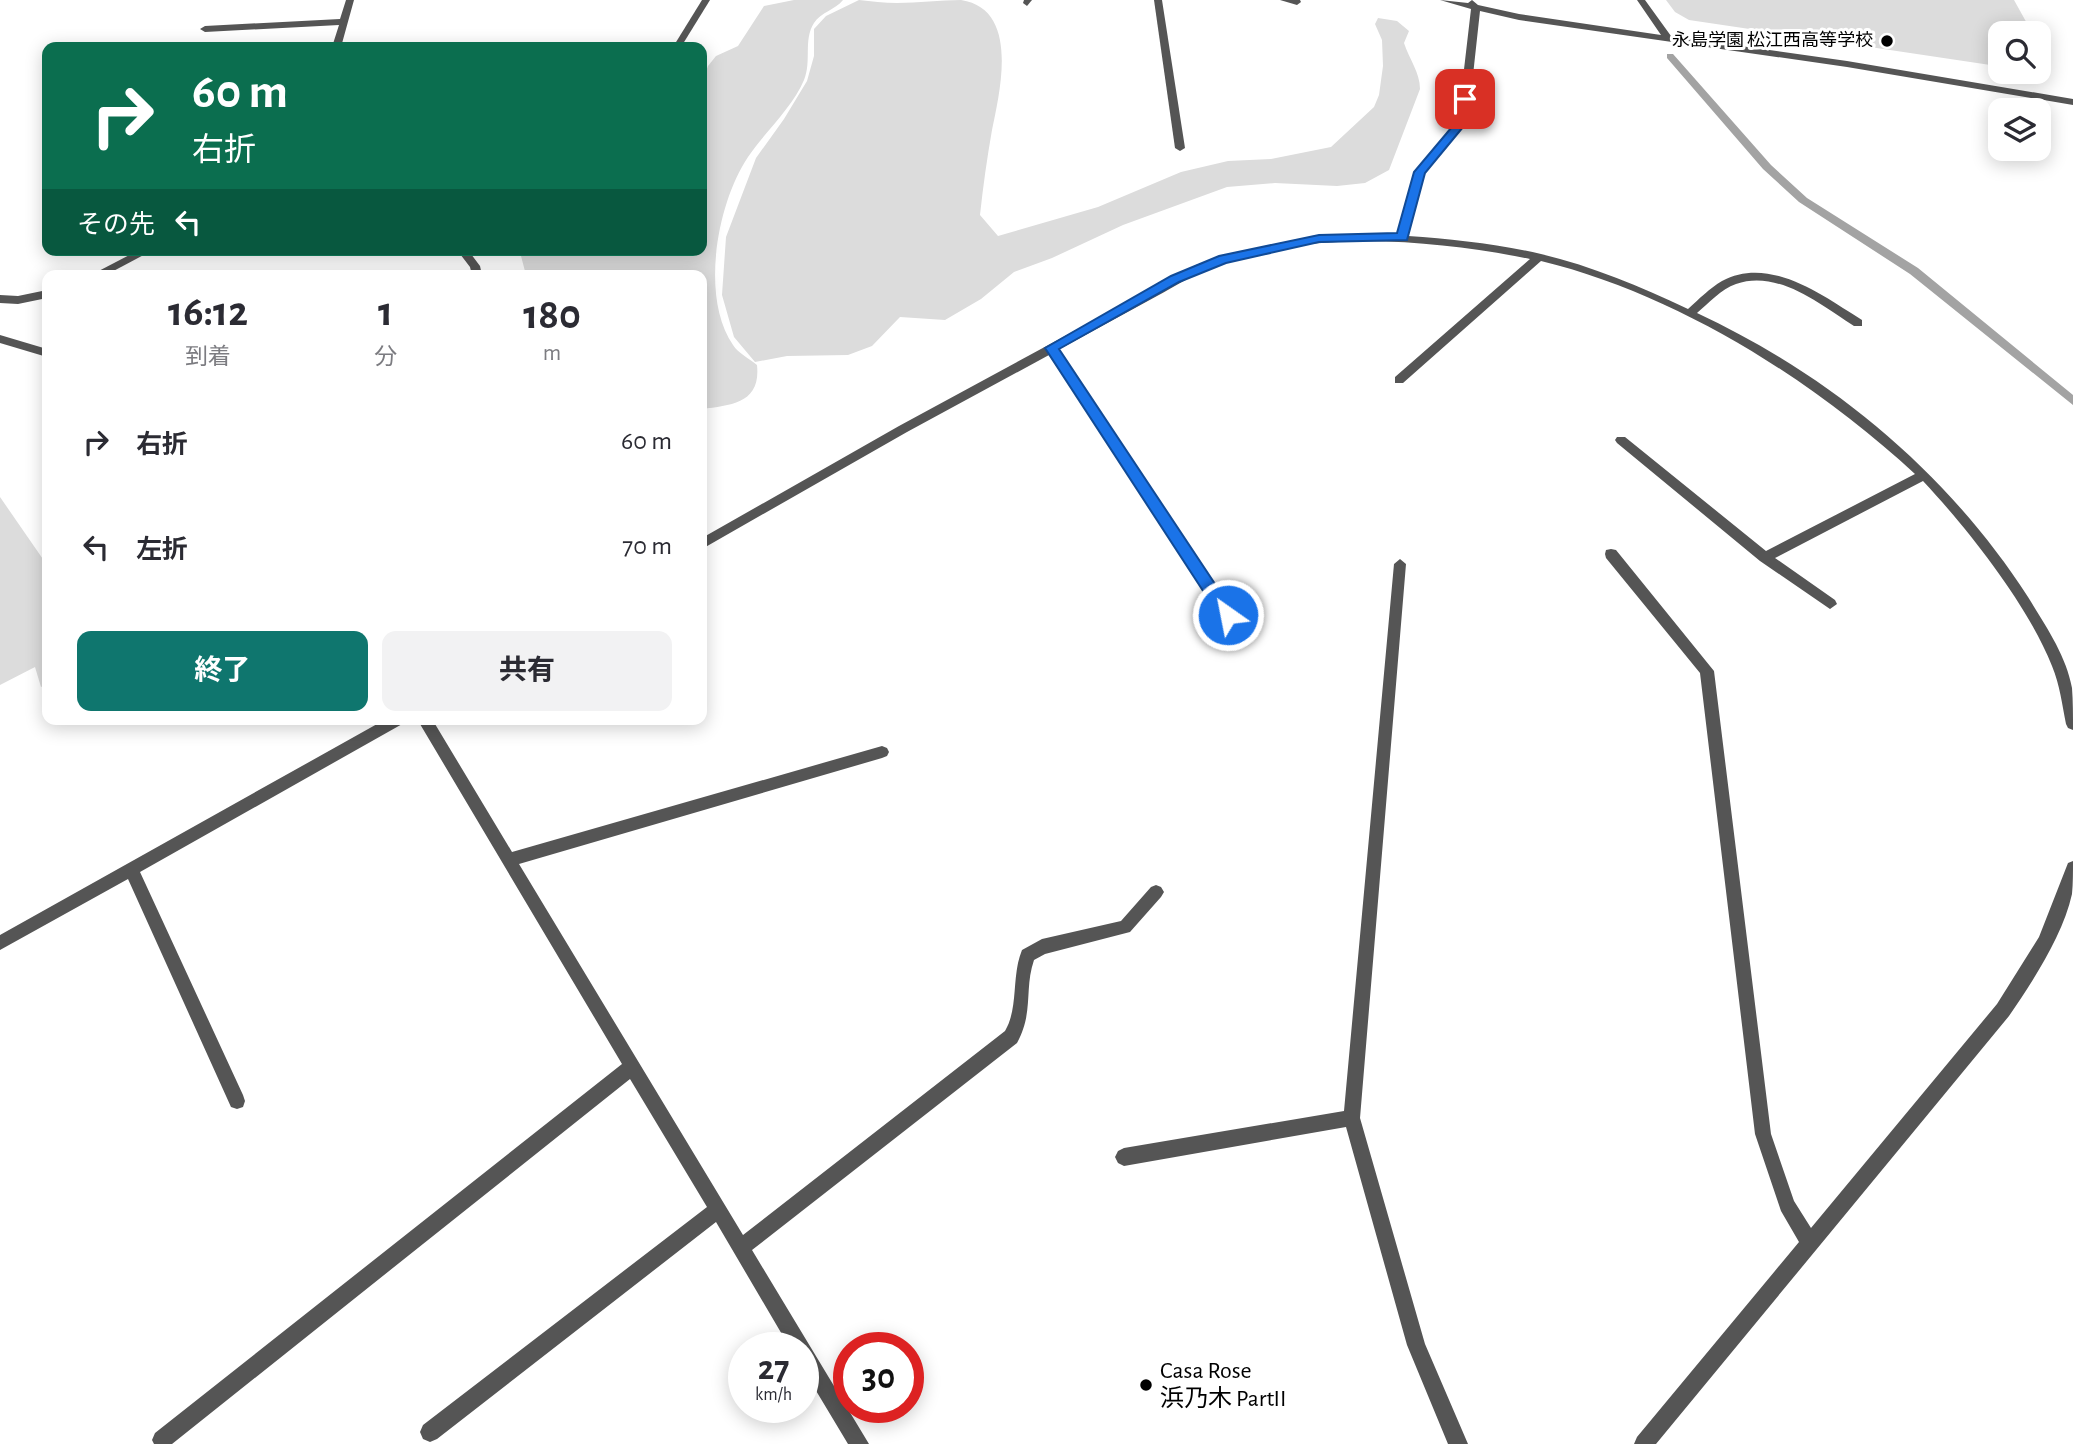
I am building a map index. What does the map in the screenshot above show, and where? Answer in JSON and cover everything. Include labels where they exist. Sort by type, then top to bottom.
[{"type":"street","points":[[338,42],[350,0]]},
{"type":"street","points":[[680,42],[706,0]]},
{"type":"street","points":[[1158,0],[1180,148]]},
{"type":"street","points":[[1284,0],[1297,2]]},
{"type":"street","points":[[1444,0],[2069,102]]},
{"type":"street","points":[[1641,0],[1668,38]]},
{"type":"street","points":[[1402,237],[1419,172],[1462,121],[1473,4]]},
{"type":"street","points":[[205,29],[344,22]]},
{"type":"street","points":[[707,541],[1175,279],[1223,259],[1319,239],[1402,237],[1539,257],[1616,281],[1689,314],[1815,386],[1924,475],[1980,540],[2043,632],[2060,668],[2073,724]]},
{"type":"street","points":[[106,270],[136,256]]},
{"type":"street","points":[[1399,380],[1539,257]]},
{"type":"street","points":[[1689,314],[1732,281],[1760,277],[1788,282],[1858,323]]},
{"type":"street","points":[[0,299],[18,300],[42,295]]},
{"type":"street","points":[[0,339],[42,352]]},
{"type":"street","points":[[1051,348],[1228,615]]},
{"type":"street","points":[[1621,440],[1766,557],[1830,604]]},
{"type":"street","points":[[1766,557],[1924,475]]},
{"type":"street","points":[[1611,554],[1707,671],[1763,1134],[1787,1205],[1810,1243]]},
{"type":"street","points":[[1400,564],[1352,1118],[1416,1345],[1458,1444]]},
{"type":"street","points":[[0,943],[388,725]]},
{"type":"street","points":[[428,725],[792,1332]]},
{"type":"street","points":[[510,860],[882,752]]},
{"type":"street","points":[[1644,1444],[2003,1010],[2027,977],[2059,908],[2073,868]]},
{"type":"street","points":[[131,870],[237,1101]]},
{"type":"street","points":[[741,1248],[1011,1037],[1021,1017],[1023,970],[1028,955],[1042,947],[1125,927],[1156,892]]},
{"type":"street","points":[[162,1440],[632,1067]]},
{"type":"street","points":[[1124,1157],[1352,1118]]},
{"type":"street","points":[[430,1432],[718,1209]]},
{"type":"street","points":[[819,1377],[859,1444]]},
{"type":"shaded area","points":[[794,0],[843,0],[814,23],[809,36],[804,80],[786,110],[748,157],[728,199],[716,250],[717,302],[723,325],[733,345],[757,365],[757,378],[749,395],[742,400],[707,408],[707,270],[525,270],[521,256],[707,256],[707,69],[716,56],[738,46],[764,6]]},
{"type":"shaded area","points":[[859,0],[897,3],[961,0],[980,7],[992,19],[999,35],[1001,74],[980,215],[998,236],[1098,207],[1181,172],[1228,161],[1271,159],[1331,147],[1374,107],[1379,95],[1383,66],[1382,40],[1375,24],[1378,18],[1397,21],[1409,31],[1404,43],[1416,71],[1420,89],[1389,170],[1365,183],[1337,186],[1275,183],[1227,187],[1123,225],[1052,258],[1014,272],[981,299],[945,320],[900,317],[872,346],[848,355],[787,356],[755,362],[734,337],[722,295],[726,237],[756,158],[807,81],[814,56],[814,29],[826,16]]},
{"type":"shaded area","name":"永島学園 松江西高等学校","points":[[1666,0],[2014,0],[2026,21],[1988,21],[1988,65],[1689,20],[1675,12]]},
{"type":"shaded area","points":[[0,497],[42,558],[42,686],[35,667],[0,685]]},
{"type":"waterway","points":[[1670,56],[1767,167],[1803,200],[1914,271],[2073,401]]},
{"type":"place","name":"永島学園 松江西高等学校","points":[[1887,41]]},
{"type":"place","name":"Casa Rose 浜乃木 PartII","points":[[1146,1385]]},
{"type":"route","points":[[1228,615],[1051,348],[1175,279],[1223,259],[1319,239],[1402,237],[1419,172],[1462,121],[1465,99]]}]
